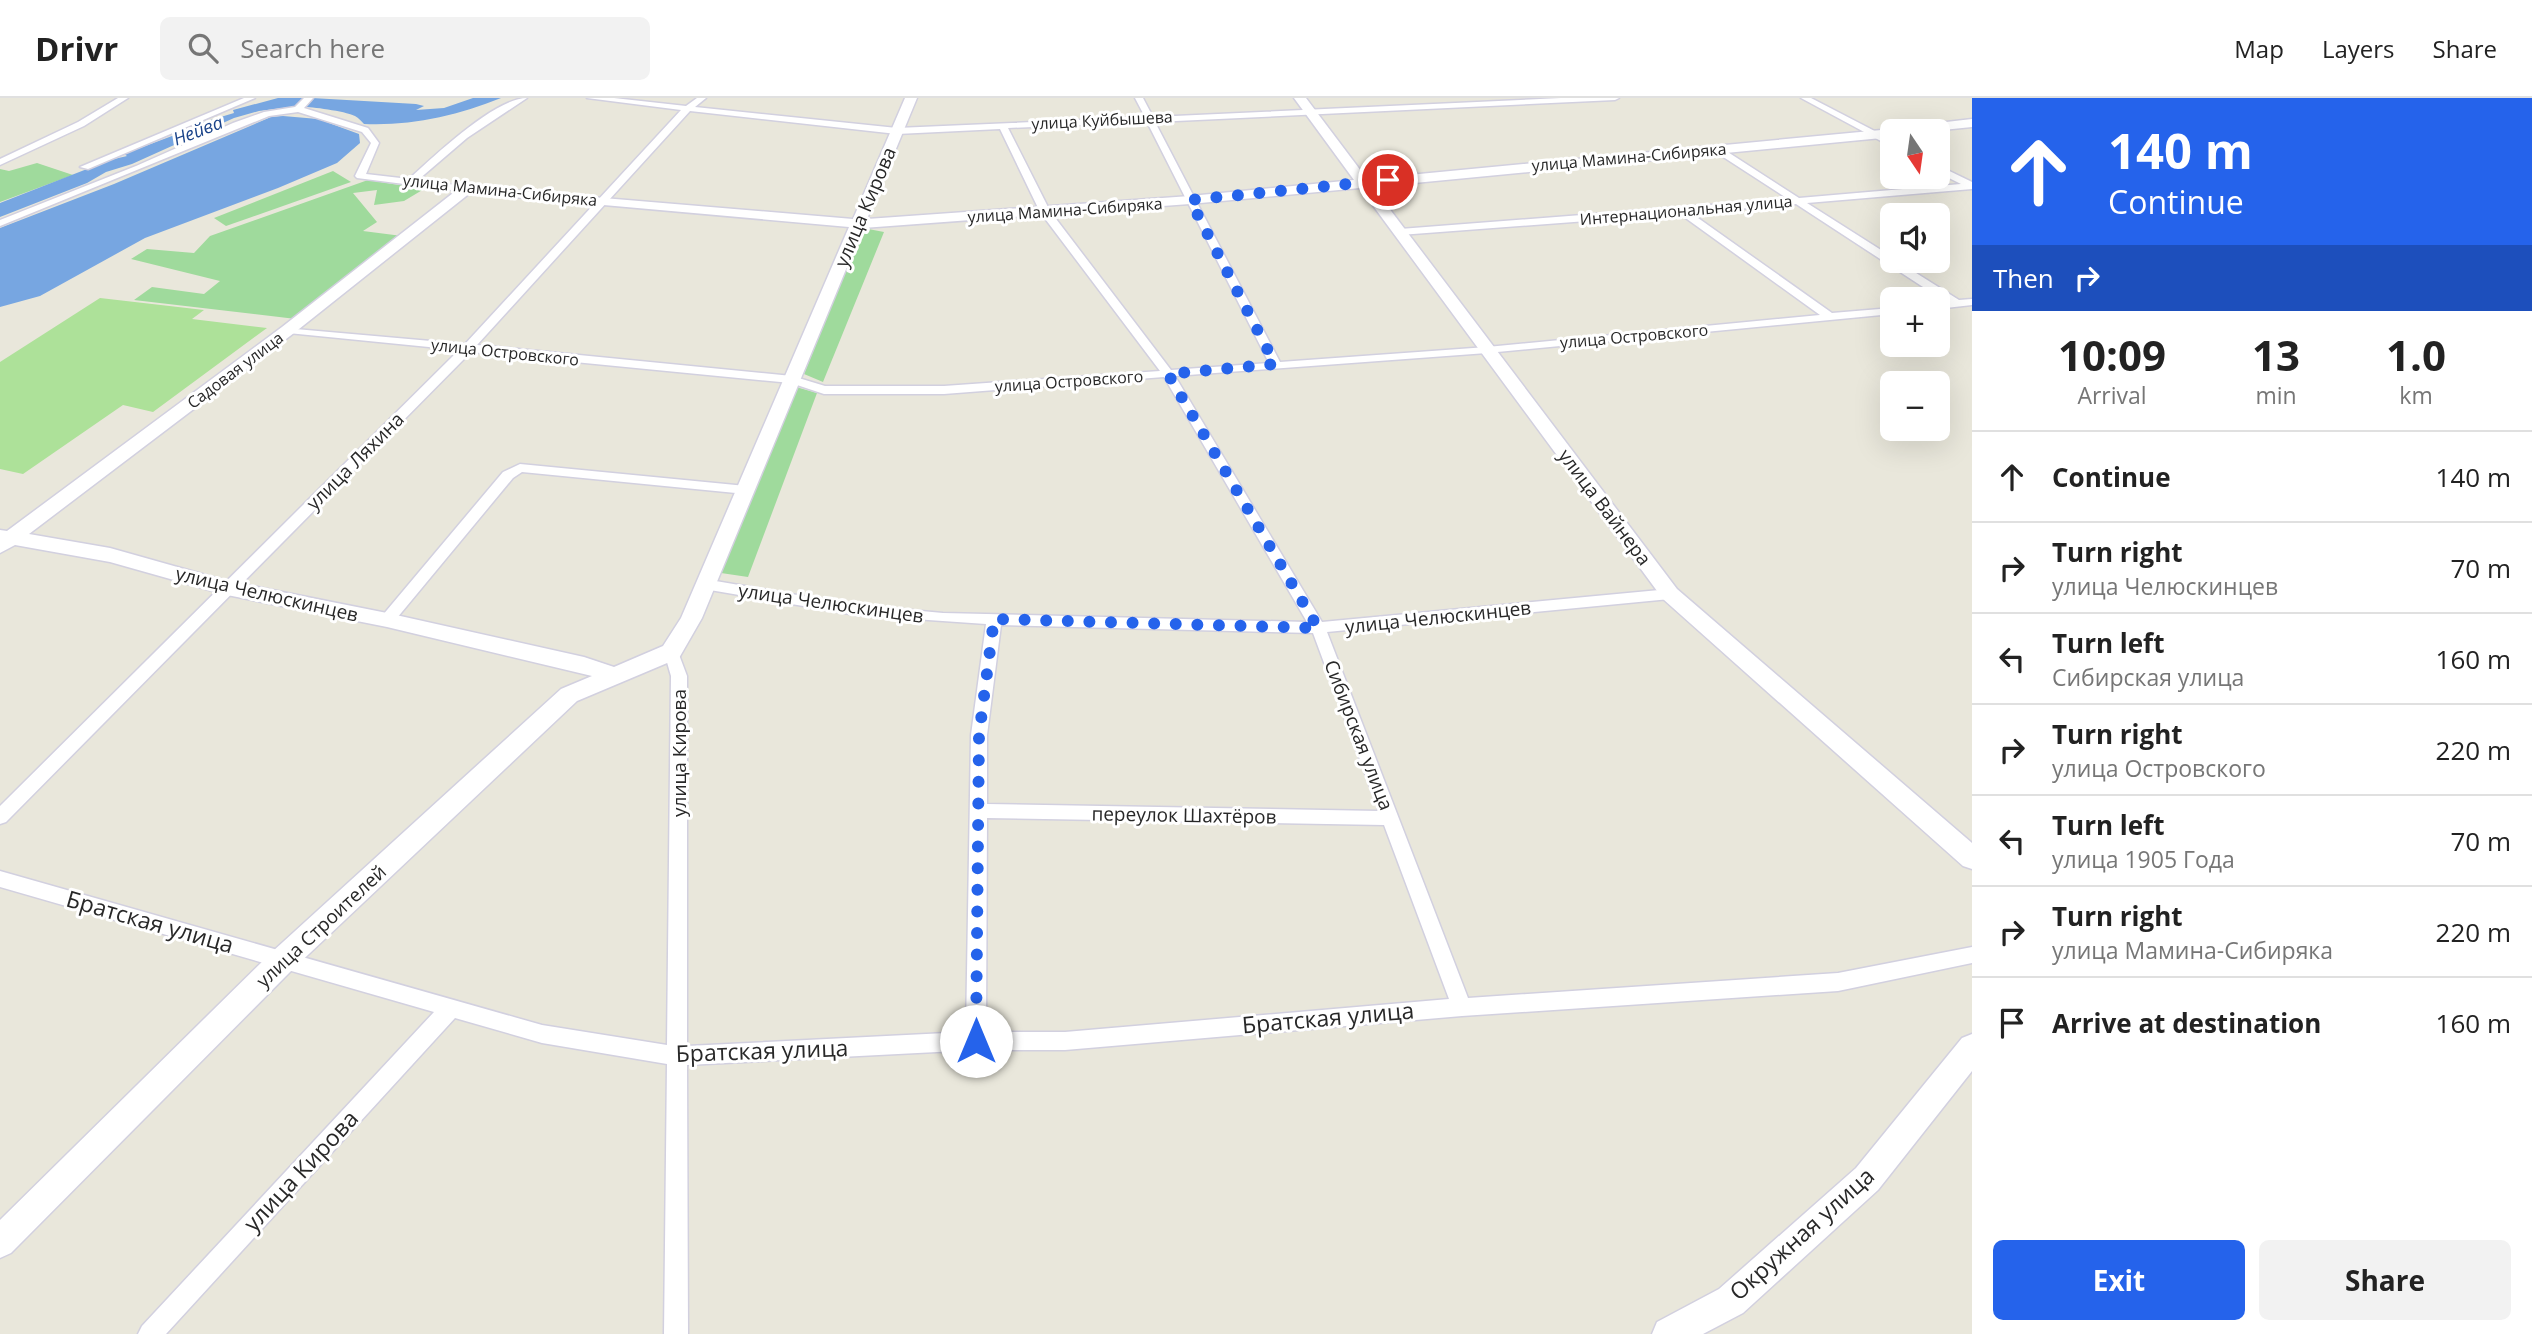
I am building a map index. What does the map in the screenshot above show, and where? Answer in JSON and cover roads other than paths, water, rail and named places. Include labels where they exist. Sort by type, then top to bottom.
[{"type":"street","points":[[0,162],[81,124],[124,98]]},
{"type":"street","points":[[85,167],[251,98]]},
{"type":"street","points":[[0,223],[139,168],[236,125],[267,114],[298,109],[309,98]]},
{"type":"street","points":[[411,182],[484,120],[523,98]]},
{"type":"street","name":"улица Куйбышева","points":[[591,98],[897,131],[1149,118],[1305,105],[1393,107],[1615,98]]},
{"type":"street","name":"улица Ляхина","points":[[0,817],[468,348],[688,108],[702,98]]},
{"type":"street","name":"улица Кирова","points":[[676,1334],[679,676],[671,652],[691,618],[911,98]]},
{"type":"street","points":[[1139,98],[1275,364]]},
{"type":"street","points":[[1385,98],[1393,107]]},
{"type":"street","points":[[1805,98],[1880,138]]},
{"type":"street","name":"улица Вайнера","points":[[1305,105],[1670,594],[1972,858]]},
{"type":"street","name":"улица Мамина-Сибиряка","points":[[298,109],[365,130],[375,144],[360,176],[467,189],[858,224],[1190,200],[1880,134]]},
{"type":"street","points":[[1950,126],[1972,123]]},
{"type":"street","name":"Сибирская улица","points":[[1002,125],[1045,212],[1168,374],[1318,628],[1462,1007]]},
{"type":"street","points":[[1717,149],[1957,304]]},
{"type":"street","points":[[1950,175],[1972,186]]},
{"type":"street","name":"Интернациональная улица","points":[[1400,232],[1972,186]]},
{"type":"street","name":"Садовая улица","points":[[3,540],[288,330],[467,189]]},
{"type":"street","points":[[1682,211],[1830,317]]},
{"type":"street","points":[[1950,305],[1972,302]]},
{"type":"street","name":"улица Островского","points":[[288,330],[792,380],[824,390],[944,390],[1487,350],[1880,312]]},
{"type":"street","points":[[387,620],[508,475],[520,468],[746,490]]},
{"type":"street","name":"улица Челюскинцев","points":[[3,540],[110,555],[227,588],[387,620],[584,665],[615,676]]},
{"type":"street","name":"улица Челюскинцев","points":[[704,584],[856,610],[994,619],[1318,628],[1670,594]]},
{"type":"street","points":[[976,1041],[979,735],[994,619]]},
{"type":"street","name":"улица Строителей","points":[[0,1242],[282,961],[569,695],[671,652]]},
{"type":"street","name":"переулок Шахтёров","points":[[978,811],[1390,818]]},
{"type":"street","name":"Братская улица","points":[[0,879],[542,1034],[679,1056],[976,1041],[1065,1041],[1462,1007],[1838,982],[1972,955]]},
{"type":"street","name":"улица Кирова","points":[[150,1334],[452,1007]]},
{"type":"street","name":"Окружная улица","points":[[1669,1334],[1731,1301],[1867,1179],[1972,1048]]},
{"type":"water","name":"Нейва","points":[[278,98],[306,98],[298,106],[259,111],[234,118],[132,164],[106,172],[87,183],[0,217],[0,203],[110,160],[127,156],[124,154],[196,127],[194,125],[234,113],[233,110]]},
{"type":"water","points":[[312,98],[424,106],[416,110],[444,108],[473,98],[501,98],[434,118],[364,124],[352,114],[303,107]]},
{"type":"water","points":[[271,117],[318,119],[359,134],[360,143],[337,163],[145,238],[40,296],[0,307],[0,228],[114,184]]}]
